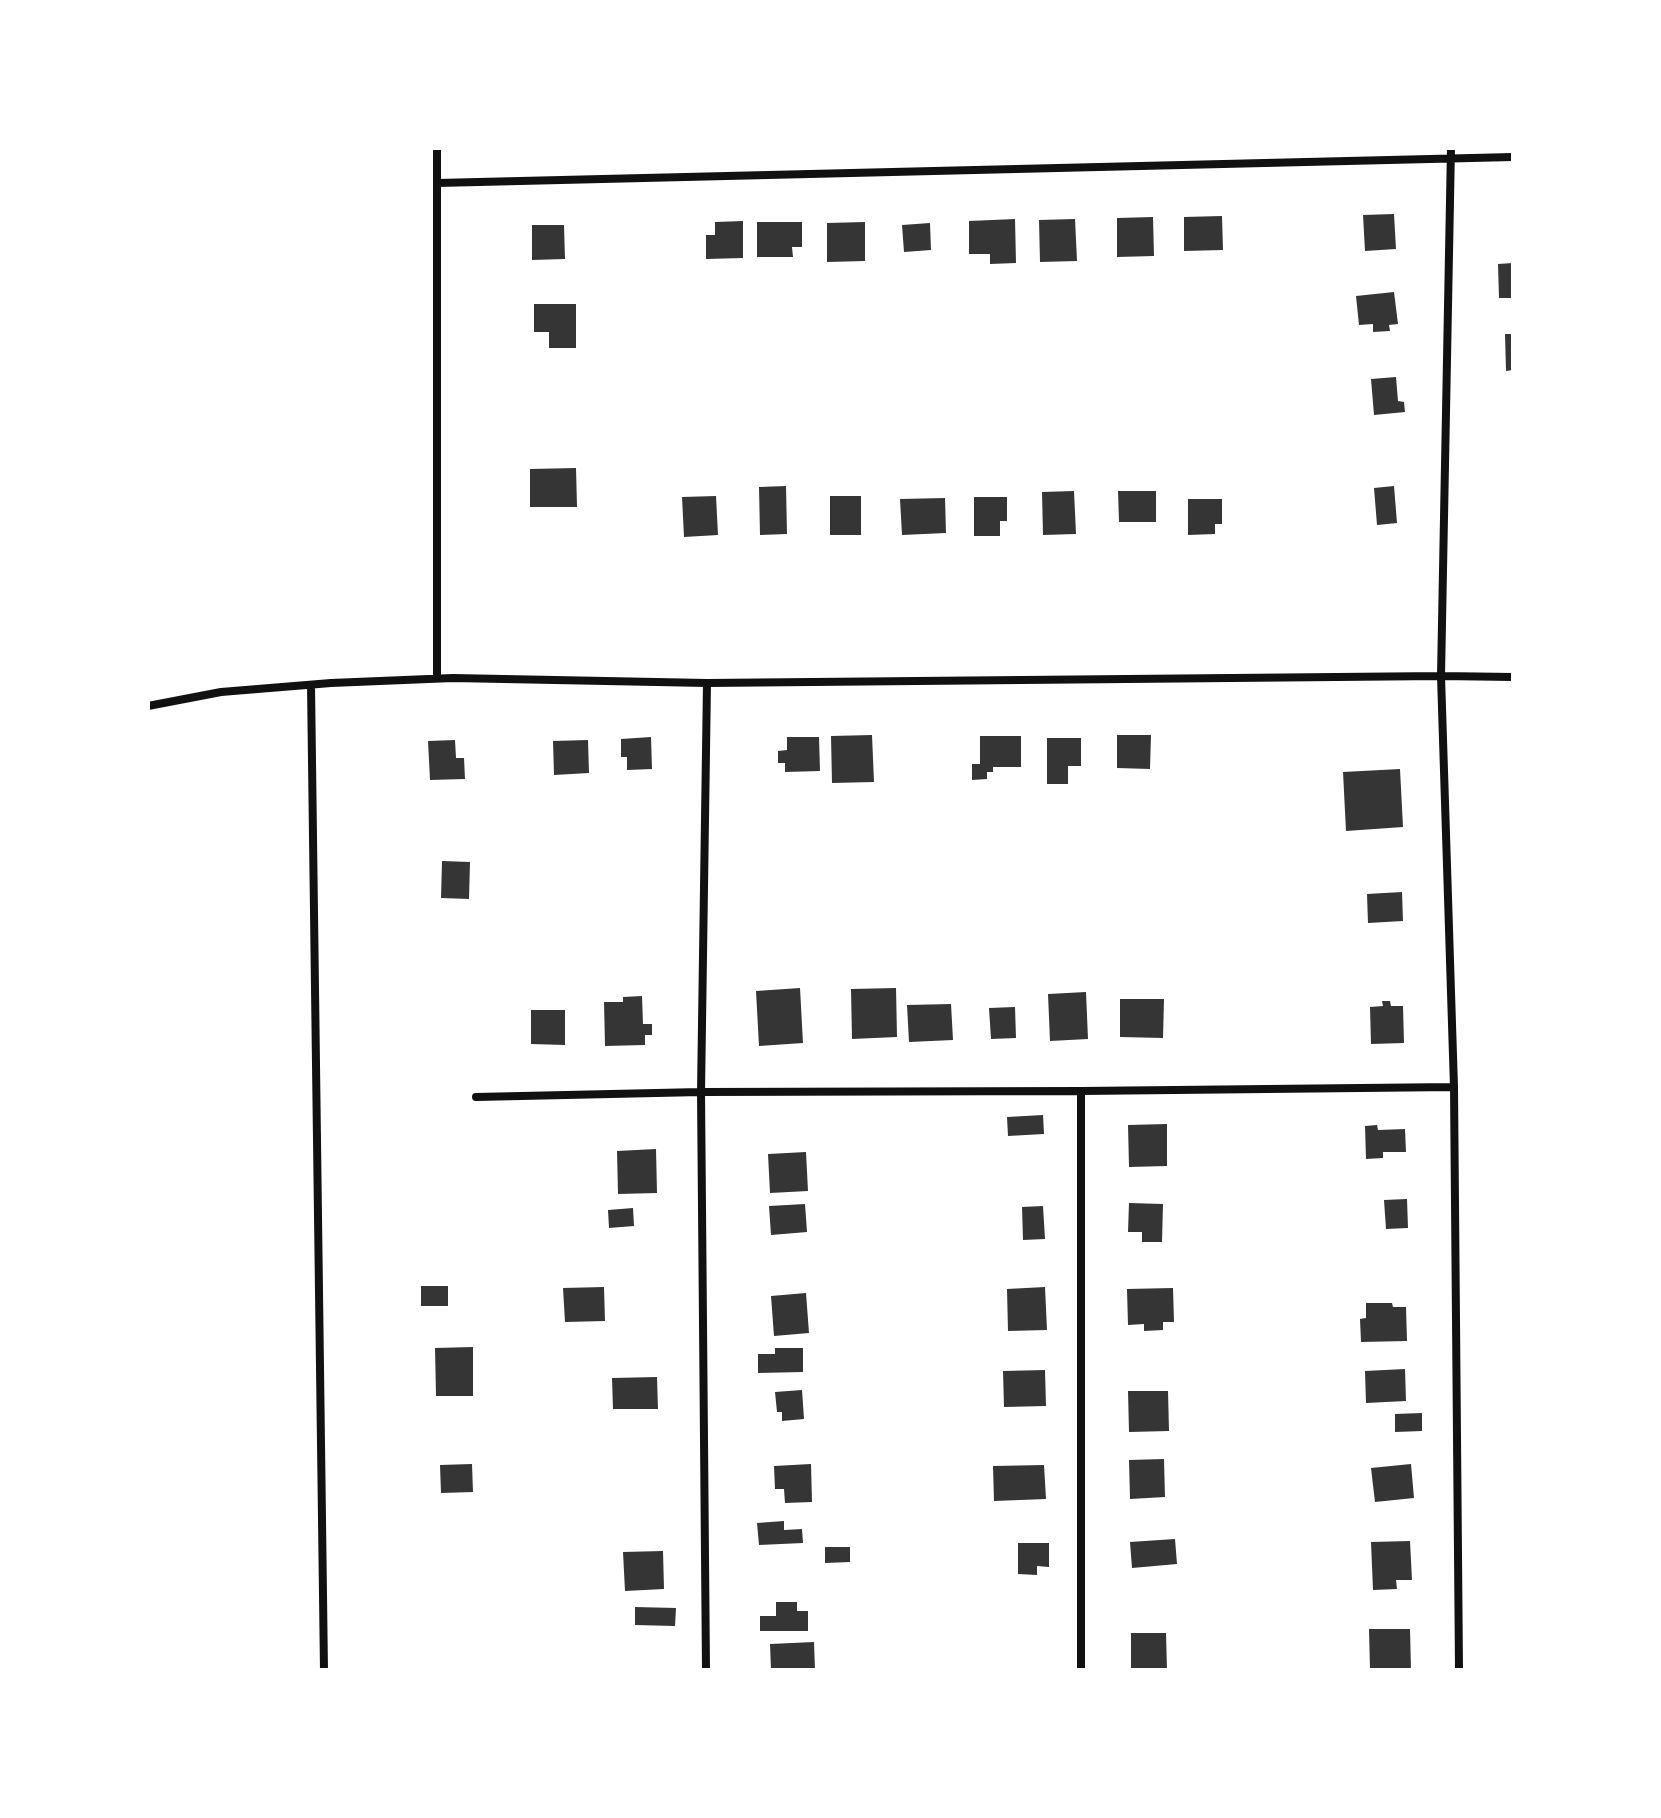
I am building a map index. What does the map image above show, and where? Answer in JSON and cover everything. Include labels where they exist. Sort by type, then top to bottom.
[{"type":"street","points":[[437,148],[437,678]]},
{"type":"street","points":[[1451,148],[1441,676],[1454,1087],[1459,1670]]},
{"type":"street","points":[[437,183],[1513,157]]},
{"type":"street","points":[[148,706],[221,692],[437,678],[707,683],[1513,677]]},
{"type":"street","points":[[706,1670],[701,1092],[707,683]]},
{"type":"street","points":[[311,685],[324,1670]]},
{"type":"street","points":[[476,1097],[701,1092],[1454,1087]]},
{"type":"street","points":[[1081,1091],[1081,1670]]},
{"type":"building","points":[[1394,214],[1396,249],[1365,251],[1363,215]]},
{"type":"building","points":[[1222,216],[1223,250],[1184,251],[1184,217]]},
{"type":"building","points":[[1153,217],[1154,256],[1117,257],[1117,218]]},
{"type":"building","points":[[1015,219],[1016,263],[990,264],[990,254],[969,254],[969,221]]},
{"type":"building","points":[[1075,219],[1077,261],[1040,262],[1039,220]]},
{"type":"building","points":[[743,221],[743,258],[706,259],[706,235],[715,235],[715,222]]},
{"type":"building","points":[[757,222],[802,222],[802,247],[792,247],[793,257],[757,257]]},
{"type":"building","points":[[865,222],[865,261],[827,262],[827,223]]},
{"type":"building","points":[[930,223],[931,250],[904,252],[902,225]]},
{"type":"building","points":[[532,225],[564,225],[565,259],[532,260]]},
{"type":"building","points":[[1513,263],[1513,298],[1499,298],[1498,264]]},
{"type":"building","points":[[1394,292],[1398,324],[1389,325],[1390,331],[1373,332],[1373,324],[1359,325],[1356,296]]},
{"type":"building","points":[[534,304],[576,304],[576,348],[549,348],[549,332],[534,332]]},
{"type":"building","points":[[1505,334],[1513,334],[1513,370],[1506,371]]},
{"type":"building","points":[[1396,377],[1398,401],[1404,402],[1405,412],[1374,415],[1371,379]]},
{"type":"building","points":[[576,468],[577,507],[530,507],[530,469]]},
{"type":"building","points":[[786,486],[787,534],[760,535],[759,487]]},
{"type":"building","points":[[1394,486],[1397,523],[1377,525],[1374,488]]},
{"type":"building","points":[[1074,491],[1076,534],[1043,535],[1042,492]]},
{"type":"building","points":[[1118,491],[1156,491],[1156,522],[1119,522]]},
{"type":"building","points":[[716,496],[718,535],[684,537],[682,497]]},
{"type":"building","points":[[830,496],[861,496],[861,535],[830,535]]},
{"type":"building","points":[[974,497],[1007,497],[1007,521],[1000,521],[1000,536],[974,536]]},
{"type":"building","points":[[945,498],[946,533],[902,535],[900,499]]},
{"type":"building","points":[[1188,499],[1222,499],[1222,524],[1215,524],[1215,534],[1188,535]]},
{"type":"building","points":[[872,735],[874,782],[832,783],[831,736]]},
{"type":"building","points":[[1117,735],[1151,735],[1150,769],[1117,768]]},
{"type":"building","points":[[980,736],[1021,736],[1021,767],[993,767],[993,772],[987,772],[987,779],[972,780],[972,764],[980,764]]},
{"type":"building","points":[[651,737],[652,769],[627,770],[627,757],[621,757],[621,739]]},
{"type":"building","points":[[787,737],[819,737],[820,771],[785,772],[785,763],[778,763],[778,751],[787,750]]},
{"type":"building","points":[[1047,738],[1081,738],[1081,766],[1068,766],[1068,784],[1047,784]]},
{"type":"building","points":[[455,740],[456,758],[464,758],[465,779],[430,780],[428,741]]},
{"type":"building","points":[[588,740],[589,773],[554,775],[553,741]]},
{"type":"building","points":[[1400,769],[1403,827],[1346,831],[1343,772]]},
{"type":"building","points":[[442,861],[470,862],[469,899],[441,898]]},
{"type":"building","points":[[1402,892],[1403,921],[1368,923],[1367,894]]},
{"type":"building","points":[[800,988],[803,1043],[759,1046],[756,991]]},
{"type":"building","points":[[896,988],[897,1037],[852,1039],[851,989]]},
{"type":"building","points":[[1086,992],[1088,1039],[1050,1041],[1048,994]]},
{"type":"building","points":[[642,996],[643,1024],[652,1024],[652,1035],[645,1035],[645,1045],[605,1046],[604,1002],[623,1002],[623,997]]},
{"type":"building","points":[[1120,999],[1164,999],[1163,1038],[1120,1037]]},
{"type":"building","points":[[1382,1001],[1390,1001],[1391,1006],[1403,1006],[1404,1043],[1371,1044],[1370,1007],[1383,1006]]},
{"type":"building","points":[[951,1004],[953,1040],[909,1042],[907,1005]]},
{"type":"building","points":[[1015,1007],[1016,1038],[991,1039],[989,1008]]},
{"type":"building","points":[[531,1010],[565,1010],[565,1045],[531,1044]]},
{"type":"building","points":[[1043,1115],[1044,1134],[1008,1136],[1007,1117]]},
{"type":"building","points":[[1167,1124],[1167,1166],[1129,1167],[1128,1125]]},
{"type":"building","points":[[1377,1125],[1378,1130],[1405,1129],[1406,1152],[1383,1152],[1383,1158],[1366,1159],[1365,1126]]},
{"type":"building","points":[[656,1149],[657,1193],[618,1194],[617,1151]]},
{"type":"building","points":[[806,1152],[808,1191],[770,1193],[768,1154]]},
{"type":"building","points":[[1407,1199],[1408,1228],[1386,1229],[1384,1200]]},
{"type":"building","points":[[1129,1203],[1163,1204],[1162,1242],[1142,1242],[1142,1232],[1128,1232]]},
{"type":"building","points":[[805,1204],[807,1232],[771,1235],[769,1206]]},
{"type":"building","points":[[1043,1206],[1045,1239],[1023,1240],[1022,1207]]},
{"type":"building","points":[[633,1208],[634,1226],[609,1228],[608,1210]]},
{"type":"building","points":[[421,1286],[448,1286],[448,1306],[421,1306]]},
{"type":"building","points":[[604,1287],[605,1321],[565,1322],[563,1288]]},
{"type":"building","points":[[1045,1287],[1047,1330],[1008,1331],[1007,1289]]},
{"type":"building","points":[[1173,1288],[1174,1322],[1163,1322],[1163,1330],[1144,1331],[1144,1324],[1128,1325],[1127,1289]]},
{"type":"building","points":[[806,1293],[809,1333],[774,1336],[771,1296]]},
{"type":"building","points":[[1366,1303],[1392,1303],[1393,1307],[1406,1307],[1407,1341],[1361,1342],[1360,1319],[1366,1318]]},
{"type":"building","points":[[473,1347],[473,1396],[436,1396],[435,1348]]},
{"type":"building","points":[[775,1348],[803,1348],[803,1372],[758,1373],[758,1354],[775,1354]]},
{"type":"building","points":[[1405,1369],[1406,1401],[1366,1403],[1365,1371]]},
{"type":"building","points":[[1045,1370],[1046,1406],[1004,1407],[1003,1371]]},
{"type":"building","points":[[657,1377],[658,1409],[613,1409],[612,1378]]},
{"type":"building","points":[[802,1390],[804,1419],[782,1421],[782,1412],[777,1412],[775,1392]]},
{"type":"building","points":[[1128,1391],[1168,1391],[1169,1431],[1129,1432]]},
{"type":"building","points":[[1422,1413],[1422,1431],[1395,1432],[1395,1414]]},
{"type":"building","points":[[1164,1459],[1165,1497],[1130,1499],[1129,1460]]},
{"type":"building","points":[[472,1464],[473,1492],[441,1493],[440,1465]]},
{"type":"building","points":[[811,1464],[812,1502],[785,1503],[784,1489],[775,1489],[774,1466]]},
{"type":"building","points":[[1411,1464],[1414,1498],[1375,1502],[1371,1468]]},
{"type":"building","points":[[1044,1465],[1046,1499],[994,1501],[993,1466]]},
{"type":"building","points":[[784,1521],[784,1530],[802,1529],[803,1543],[759,1545],[757,1523]]},
{"type":"building","points":[[1175,1539],[1177,1564],[1132,1568],[1130,1542]]},
{"type":"building","points":[[1410,1541],[1412,1580],[1396,1580],[1397,1589],[1373,1590],[1371,1542]]},
{"type":"building","points":[[1018,1543],[1049,1543],[1049,1567],[1037,1566],[1037,1575],[1018,1574]]},
{"type":"building","points":[[825,1547],[850,1547],[850,1562],[825,1563]]},
{"type":"building","points":[[663,1551],[664,1589],[625,1591],[623,1552]]},
{"type":"building","points":[[776,1602],[797,1602],[797,1611],[808,1611],[808,1631],[760,1631],[760,1616],[776,1616]]},
{"type":"building","points":[[635,1607],[676,1608],[675,1626],[635,1625]]},
{"type":"building","points":[[1369,1629],[1410,1629],[1411,1670],[1370,1670]]},
{"type":"building","points":[[1131,1633],[1166,1633],[1167,1670],[1131,1670]]},
{"type":"building","points":[[814,1642],[815,1670],[771,1670],[770,1644]]}]
